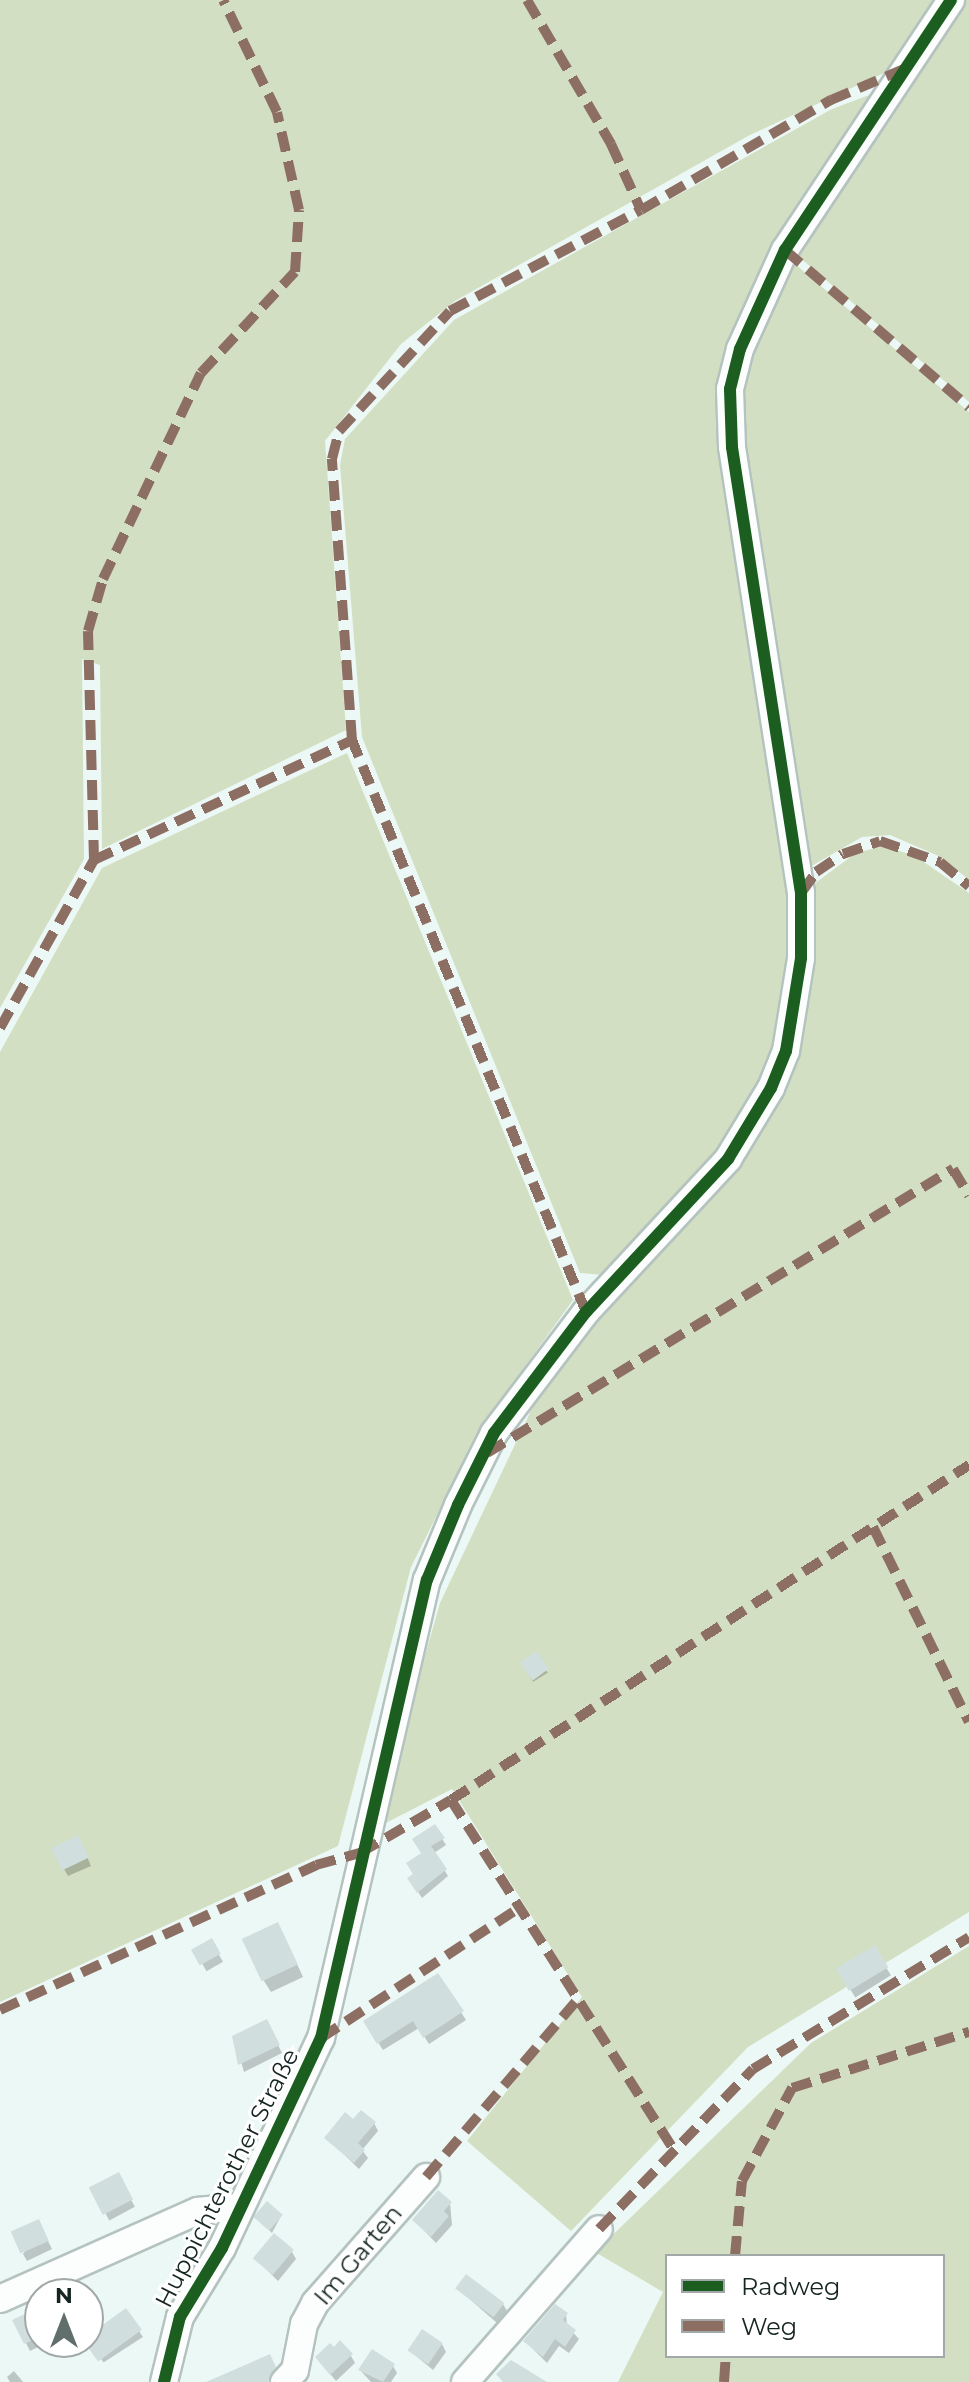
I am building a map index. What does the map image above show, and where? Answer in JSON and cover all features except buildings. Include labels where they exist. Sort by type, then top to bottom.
[{"type":"street","name":"Huppichterother Straße","points":[[164,2382],[180,2317],[222,2248],[238,2207],[286,2119],[321,2038],[360,1853],[427,1580],[494,1433],[586,1312],[728,1159],[771,1088],[786,1051],[801,958],[801,893],[732,447],[730,389],[740,349],[785,250],[951,0]]},
{"type":"street","name":"Im Garten","points":[[284,2382],[295,2370],[304,2324],[315,2303],[426,2177]]},
{"type":"street","points":[[0,2299],[198,2211],[238,2207]]},
{"type":"street","points":[[465,2382],[599,2229]]},
{"type":"green space","points":[[0,0],[940,0],[911,46],[884,73],[748,136],[455,301],[401,344],[325,441],[346,730],[102,849],[100,665],[82,659],[84,859],[0,1008]]},
{"type":"green space","points":[[963,0],[969,0],[969,402],[792,251]]},
{"type":"green space","points":[[888,88],[726,360],[796,956],[776,1053],[695,1189],[604,1275],[580,1273],[362,737],[340,465],[345,439],[454,320],[832,109]]},
{"type":"green space","points":[[788,258],[969,412],[969,880],[941,857],[890,835],[862,837],[808,868],[742,451],[744,366]]},
{"type":"green space","points":[[347,753],[573,1300],[481,1427],[411,1567],[338,1846],[0,2002],[0,1052],[102,868]]},
{"type":"green space","points":[[884,846],[915,856],[969,893],[969,1912],[748,2047],[571,2231],[467,2141],[582,1997],[452,1789],[376,1828],[440,1603],[544,1383],[599,1311],[720,1187],[799,1036],[816,958],[814,884],[856,853]]},
{"type":"green space","points":[[969,1946],[969,2382],[618,2382],[663,2292],[595,2252],[811,2043]]},
{"type":"marked path","points":[[0,1028],[94,860],[88,631],[103,579],[201,373],[295,272],[299,210],[277,112],[223,0]]},
{"type":"marked path","points":[[527,0],[611,144],[641,210]]},
{"type":"marked path","points":[[586,1312],[352,740],[332,459],[339,431],[450,311],[641,210],[831,100],[904,69]]},
{"type":"marked path","points":[[785,250],[969,407]]},
{"type":"marked path","points":[[94,860],[352,740]]},
{"type":"marked path","points":[[801,893],[816,872],[843,854],[880,841],[940,862],[969,886]]},
{"type":"marked path","points":[[487,1453],[953,1169],[969,1196]]},
{"type":"marked path","points":[[0,2010],[316,1865],[360,1853],[451,1800],[969,1465]]},
{"type":"marked path","points":[[873,1527],[969,1722]]},
{"type":"marked path","points":[[451,1800],[675,2152]]},
{"type":"marked path","points":[[321,2038],[519,1908]]},
{"type":"marked path","points":[[599,2229],[753,2069],[969,1937]]},
{"type":"marked path","points":[[426,2177],[578,1999]]},
{"type":"marked path","points":[[735,2254],[742,2181],[792,2088],[969,2032]]},
{"type":"marked path","points":[[724,2382],[726,2358]]},
{"type":"cycle path","points":[[164,2382],[180,2317],[222,2248],[321,2038],[427,1580],[458,1505],[494,1433],[586,1312],[728,1159],[771,1088],[786,1051],[801,958],[801,893],[732,447],[730,389],[740,349],[785,250],[951,0]]}]
